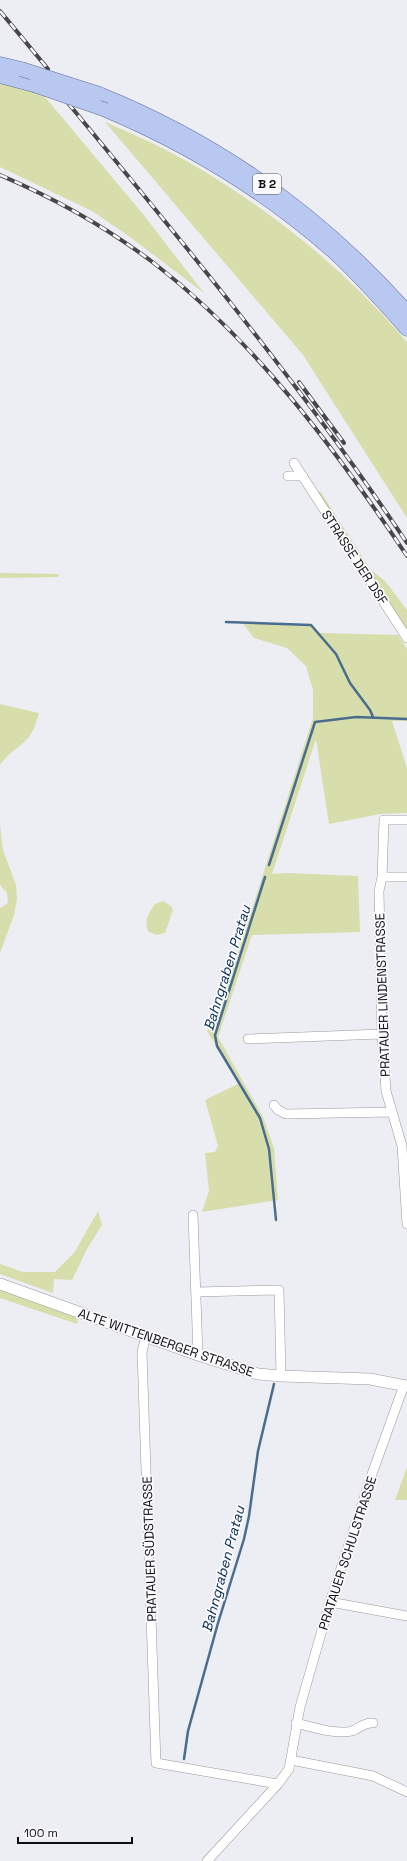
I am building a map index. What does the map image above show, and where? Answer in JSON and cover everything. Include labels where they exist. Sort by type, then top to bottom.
[{"type":"main road","name":"B 2","points":[[0,64],[21,69],[99,94],[192,137],[266,183],[300,209],[338,241],[369,271],[407,312]]},
{"type":"main road","name":"B 2","points":[[0,76],[34,85],[106,110],[185,146],[261,193],[334,253],[363,280],[407,329]]},
{"type":"street","name":"STRASSE DER DSF","points":[[294,463],[407,638]]},
{"type":"street","points":[[288,476],[303,476]]},
{"type":"street","name":"PRATAUER LINDENSTRASSE","points":[[407,820],[384,820],[382,877],[379,892],[382,1034],[386,1091],[404,1146],[407,1224]]},
{"type":"street","points":[[382,877],[407,877]]},
{"type":"street","points":[[248,1039],[382,1034]]},
{"type":"street","points":[[274,1105],[278,1110],[286,1114],[392,1112]]},
{"type":"street","points":[[193,1215],[197,1292],[198,1355]]},
{"type":"street","name":"ALTE WITTENBERGER STRASSE","points":[[0,1284],[198,1355],[258,1374],[370,1379],[405,1385]]},
{"type":"street","points":[[197,1292],[279,1290],[281,1376]]},
{"type":"street","name":"PRATAUER SÜDSTRASSE","points":[[146,1336],[142,1352],[156,1763],[278,1784]]},
{"type":"street","name":"PRATAUER SCHULSTRASSE","points":[[206,1861],[286,1775],[291,1760],[296,1723],[330,1602],[372,1474],[405,1385]]},
{"type":"street","points":[[330,1602],[407,1616]]},
{"type":"street","points":[[296,1723],[325,1730],[352,1731],[367,1723],[373,1723]]},
{"type":"street","points":[[291,1760],[373,1776],[407,1792]]},
{"type":"green space","points":[[0,82],[38,92],[45,97],[142,213],[204,293],[130,237],[92,211],[0,167]]},
{"type":"green space","points":[[105,122],[151,142],[195,166],[253,203],[308,245],[334,268],[384,316],[407,342],[407,518],[303,355]]},
{"type":"green space","points":[[320,491],[371,570],[385,581],[407,610],[407,631],[318,494]]},
{"type":"green space","points":[[0,573],[59,574],[58,577],[0,578]]},
{"type":"green space","points":[[242,622],[312,625],[320,633],[398,635],[407,649],[407,721],[392,721],[407,768],[407,813],[380,814],[329,824],[316,739],[272,874],[288,873],[358,876],[360,932],[252,935],[218,1037],[263,1117],[274,1148],[278,1200],[202,1212],[209,1191],[205,1153],[215,1152],[218,1146],[205,1100],[240,1083],[207,1031],[217,1018],[313,718],[313,690],[306,666],[287,648],[254,638]]},
{"type":"green space","points":[[0,704],[39,713],[29,736],[0,765]]},
{"type":"green space","points":[[0,825],[3,850],[16,885],[17,899],[14,915],[0,953],[0,908],[8,903],[7,893],[0,885]]},
{"type":"green space","points":[[163,901],[171,906],[173,910],[165,933],[156,935],[148,931],[147,920],[155,904]]},
{"type":"green space","points":[[98,1211],[102,1225],[87,1249],[72,1280],[54,1279],[53,1293],[0,1274],[0,1264],[23,1272],[55,1272],[74,1253]]},
{"type":"green space","points":[[0,1289],[78,1318],[77,1324],[0,1298]]},
{"type":"green space","points":[[407,1467],[407,1500],[395,1500]]},
{"type":"waterway","points":[[226,622],[311,625],[336,654],[350,683],[370,710],[373,717]]},
{"type":"waterway","name":"Bahngraben Pratau","points":[[269,865],[315,722],[356,717],[407,719]]},
{"type":"waterway","name":"Bahngraben Pratau","points":[[265,877],[215,1035],[217,1046],[260,1118],[269,1149],[276,1220]]},
{"type":"waterway","name":"Bahngraben Pratau","points":[[184,1759],[188,1731],[218,1623],[244,1539],[249,1516],[258,1451],[274,1384]]},
{"type":"railway","points":[[0,11],[48,69]]},
{"type":"railway","points":[[68,103],[200,264],[286,374],[368,486],[407,543]]},
{"type":"railway","points":[[0,175],[60,204],[100,226],[155,264],[192,295],[261,363],[293,400],[352,477],[407,556]]},
{"type":"railway","points":[[299,382],[344,443]]}]
